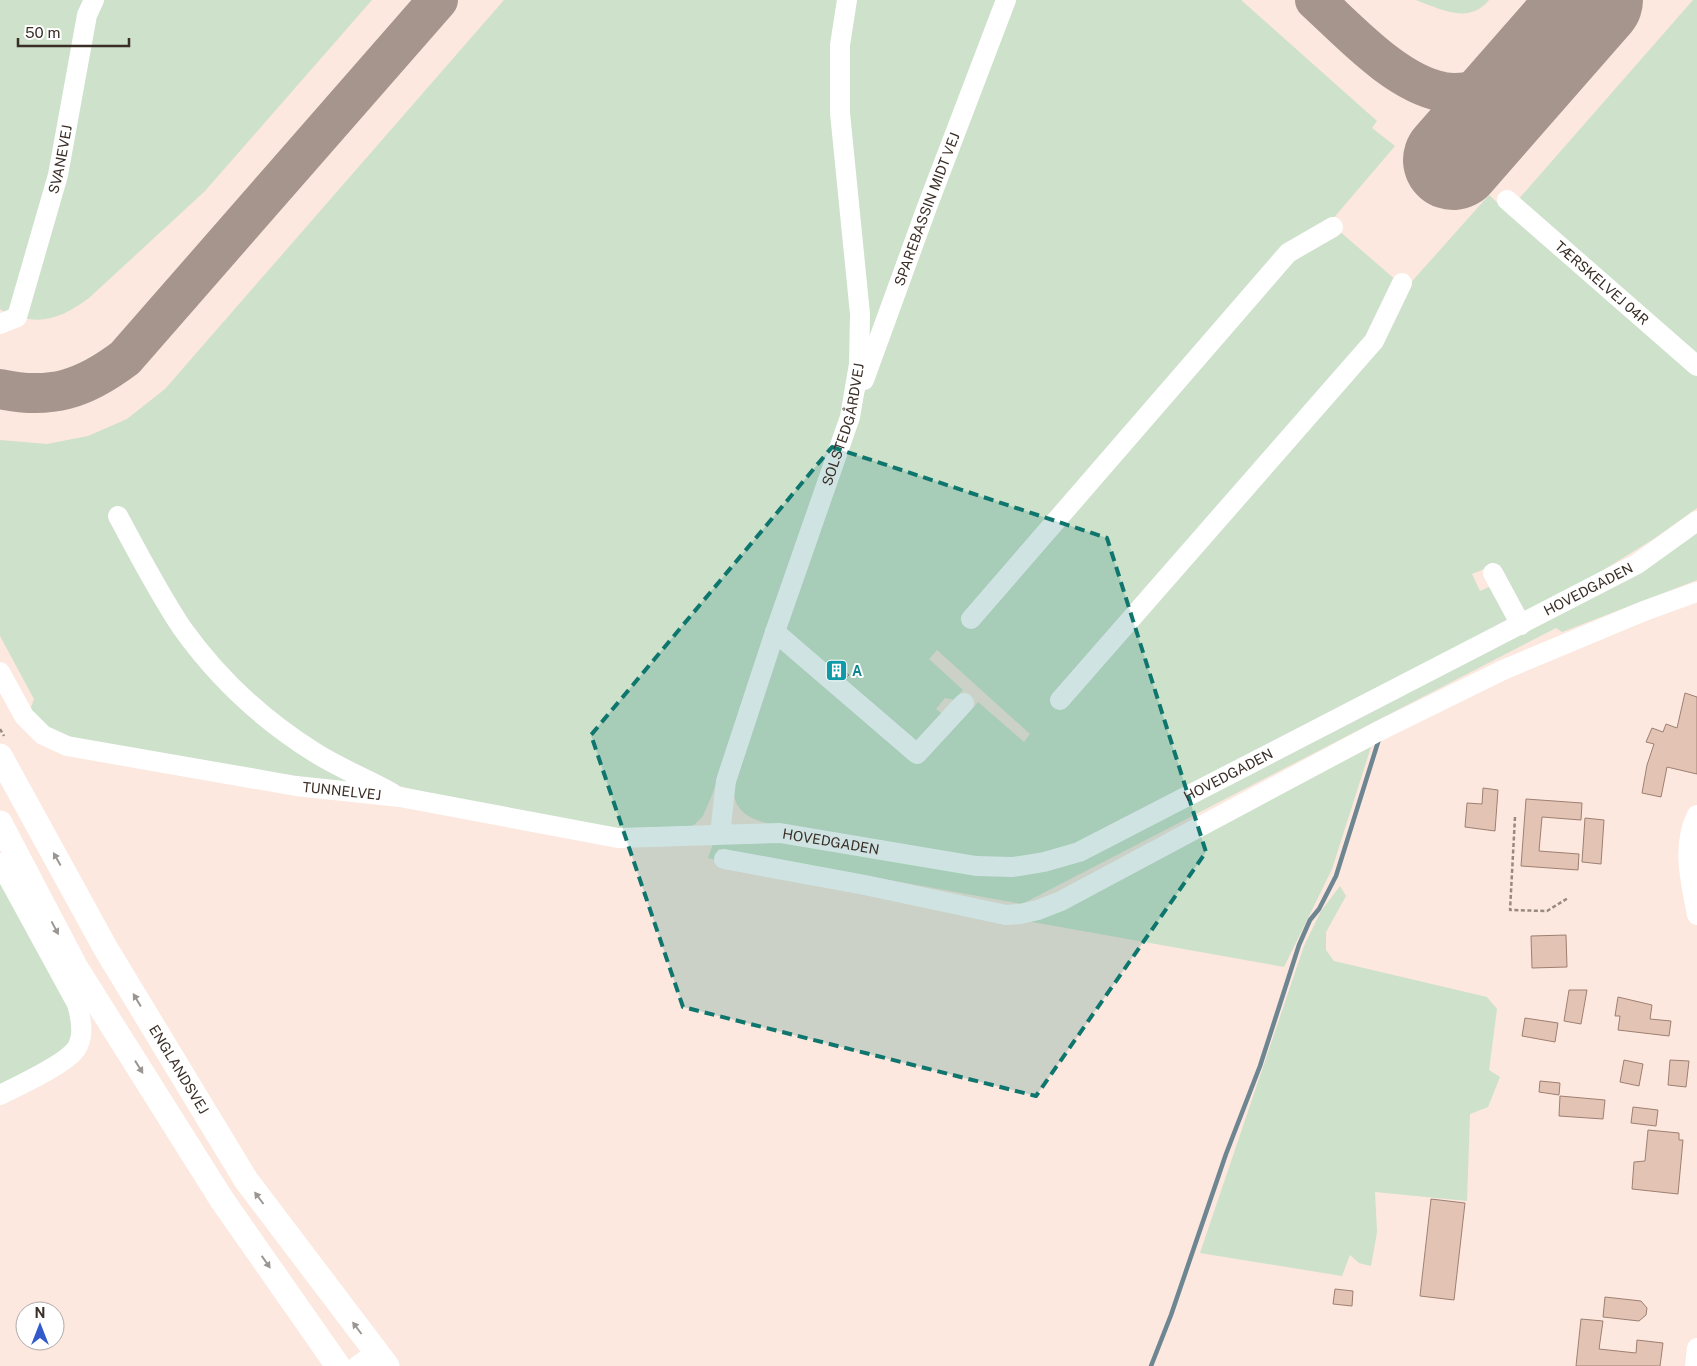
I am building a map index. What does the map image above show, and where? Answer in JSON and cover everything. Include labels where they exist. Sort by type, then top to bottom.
[{"type":"main road","name":"ENGLANDSVEJ","points":[[0,756],[106,949],[246,1180],[373,1362]]},
{"type":"main road","points":[[0,823],[82,976],[222,1200],[338,1366]]},
{"type":"street","name":"SVANEVEJ","points":[[8,320],[58,175],[87,15],[94,0]]},
{"type":"street","name":"SOLSTEDGÅRDVEJ","points":[[720,834],[726,780],[850,417],[859,364],[860,314],[840,113],[840,44],[847,0]]},
{"type":"street","name":"SPAREBASSIN MIDT VEJ","points":[[850,417],[860,394],[930,198],[1006,0]]},
{"type":"street","name":"TÆRSKELVEJ 04R","points":[[1506,200],[1697,366]]},
{"type":"street","points":[[971,619],[1288,253],[1333,227]]},
{"type":"street","points":[[1060,700],[1374,340],[1402,283]]},
{"type":"street","points":[[118,516],[182,628],[214,668],[248,702],[315,753],[400,797]]},
{"type":"street","name":"HOVEDGADEN","points":[[720,834],[780,833],[976,866],[1013,867],[1044,862],[1080,852],[1637,564],[1697,521]]},
{"type":"street","points":[[1492,573],[1521,625]]},
{"type":"street","points":[[724,859],[865,884],[1006,915],[1038,910],[1061,901],[1377,732],[1503,670],[1644,611],[1697,592]]},
{"type":"street","points":[[775,632],[917,754],[964,703]]},
{"type":"street","name":"TUNNELVEJ","points":[[0,672],[24,716],[43,735],[67,746],[296,786],[400,797],[618,838],[720,834]]},
{"type":"street","points":[[1697,815],[1692,825],[1688,851],[1697,915]]},
{"type":"street","points":[[0,863],[77,1004],[82,1020],[77,1048],[64,1060],[0,1096]]},
{"type":"street","points":[[1695,1366],[1697,1348]]},
{"type":"path","points":[[1515,817],[1510,910],[1547,911],[1568,898]]},
{"type":"highlighted area","points":[[832,447],[1107,538],[1206,852],[1036,1096],[683,1007],[591,735]]},
{"type":"green space","points":[[0,0],[87,0],[53,173],[8,314],[0,309]]},
{"type":"green space","points":[[98,0],[372,0],[205,191],[89,298],[58,316],[41,320],[23,318]]},
{"type":"green space","points":[[504,0],[839,0],[854,319],[845,404],[712,795],[703,816],[694,825],[683,829],[639,831],[588,824],[457,800],[399,786],[320,746],[287,723],[186,643],[365,786],[316,781],[82,740],[53,730],[30,710],[34,699],[0,636],[0,440],[47,444],[88,436],[127,419],[165,389]]},
{"type":"green space","points":[[852,0],[999,0],[865,365],[849,133],[847,37]]},
{"type":"green space","points":[[1011,0],[1241,0],[1377,121],[1372,128],[1395,146],[1331,221],[1283,250],[964,614],[973,622],[1289,260],[1299,252],[1338,230],[1397,281],[1370,338],[1056,693],[1063,705],[1377,346],[1406,288],[1489,195],[1505,210],[1509,207],[1697,371],[1697,508],[1655,538],[1597,574],[1519,615],[1492,566],[1472,574],[1480,591],[1489,587],[1498,591],[1513,619],[1075,843],[1045,853],[1010,860],[979,860],[770,824],[752,818],[740,809],[734,796],[733,787],[734,777],[776,644],[785,644],[918,760],[967,704],[973,708],[978,702],[1024,742],[1030,734],[937,650],[929,659],[963,690],[959,694],[962,698],[955,700],[945,698],[936,709],[941,713],[943,719],[937,727],[920,742],[910,742],[787,636],[785,628],[868,382]]},
{"type":"green space","points":[[1416,0],[1489,0],[1481,8],[1473,12],[1454,13]]},
{"type":"green space","points":[[1693,0],[1697,0],[1697,360],[1517,201]]},
{"type":"green space","points":[[1697,529],[1697,580],[1562,632],[1556,628],[1022,904],[718,849],[716,860],[708,858],[713,844],[788,842],[1027,873]]},
{"type":"green space","points":[[1371,747],[1332,869],[1284,967],[1021,920],[1058,909]]},
{"type":"green space","points":[[0,871],[73,1008],[72,1046],[0,1091]]},
{"type":"green space","points":[[1340,886],[1346,896],[1326,932],[1326,950],[1334,961],[1487,997],[1497,1009],[1489,1070],[1500,1077],[1488,1107],[1470,1114],[1467,1201],[1375,1192],[1377,1232],[1371,1266],[1359,1263],[1350,1255],[1342,1276],[1200,1253],[1304,946],[1321,911]]},
{"type":"building","points":[[836,664],[849,675],[846,678],[833,666]]},
{"type":"building","points":[[1685,693],[1697,697],[1697,774],[1667,767],[1661,797],[1642,793],[1647,765],[1654,744],[1646,742],[1652,728],[1663,732],[1666,724],[1677,728]]},
{"type":"building","points":[[1483,788],[1498,790],[1495,831],[1465,827],[1467,803],[1482,804]]},
{"type":"building","points":[[1526,799],[1582,803],[1581,820],[1542,817],[1539,851],[1579,854],[1578,870],[1521,866]]},
{"type":"building","points":[[1585,818],[1604,820],[1601,864],[1582,862]]},
{"type":"building","points":[[1566,935],[1567,967],[1532,968],[1531,936]]},
{"type":"building","points":[[1569,990],[1587,990],[1581,1024],[1564,1021]]},
{"type":"building","points":[[1618,997],[1652,1005],[1650,1019],[1671,1021],[1669,1036],[1618,1030],[1620,1016],[1615,1016]]},
{"type":"building","points":[[1525,1018],[1558,1023],[1555,1042],[1522,1036]]},
{"type":"building","points":[[1624,1060],[1643,1064],[1639,1086],[1620,1082]]},
{"type":"building","points":[[1670,1060],[1689,1061],[1686,1087],[1668,1085]]},
{"type":"building","points":[[1540,1081],[1560,1083],[1559,1095],[1539,1092]]},
{"type":"building","points":[[1560,1096],[1605,1100],[1603,1119],[1559,1116]]},
{"type":"building","points":[[1633,1107],[1658,1110],[1656,1126],[1631,1123]]},
{"type":"building","points":[[1648,1130],[1679,1133],[1679,1140],[1683,1140],[1678,1194],[1632,1189],[1634,1162],[1645,1161]]},
{"type":"building","points":[[1431,1199],[1465,1203],[1454,1300],[1420,1296]]},
{"type":"building","points":[[1335,1289],[1353,1291],[1352,1306],[1333,1304]]},
{"type":"building","points":[[1605,1297],[1641,1301],[1647,1308],[1646,1315],[1639,1321],[1603,1317]]},
{"type":"building","points":[[1581,1319],[1603,1321],[1599,1349],[1636,1353],[1637,1340],[1663,1343],[1660,1366],[1576,1366]]},
{"type":"waterway","points":[[1151,1366],[1171,1315],[1226,1154],[1260,1066],[1299,945],[1310,920],[1319,909],[1336,876],[1379,739]]},
{"type":"taxiway","points":[[0,389],[35,393],[66,389],[95,377],[125,358],[438,0]]},
{"type":"taxiway","points":[[1315,0],[1374,55],[1408,78],[1425,87],[1443,92],[1467,92],[1499,85],[1520,75],[1539,62]]},
{"type":"taxiway","points":[[1560,37],[1578,0]]},
{"type":"runway","points":[[1453,160],[1593,0]]},
{"type":"place","name":"A","points":[[836,671]]}]
